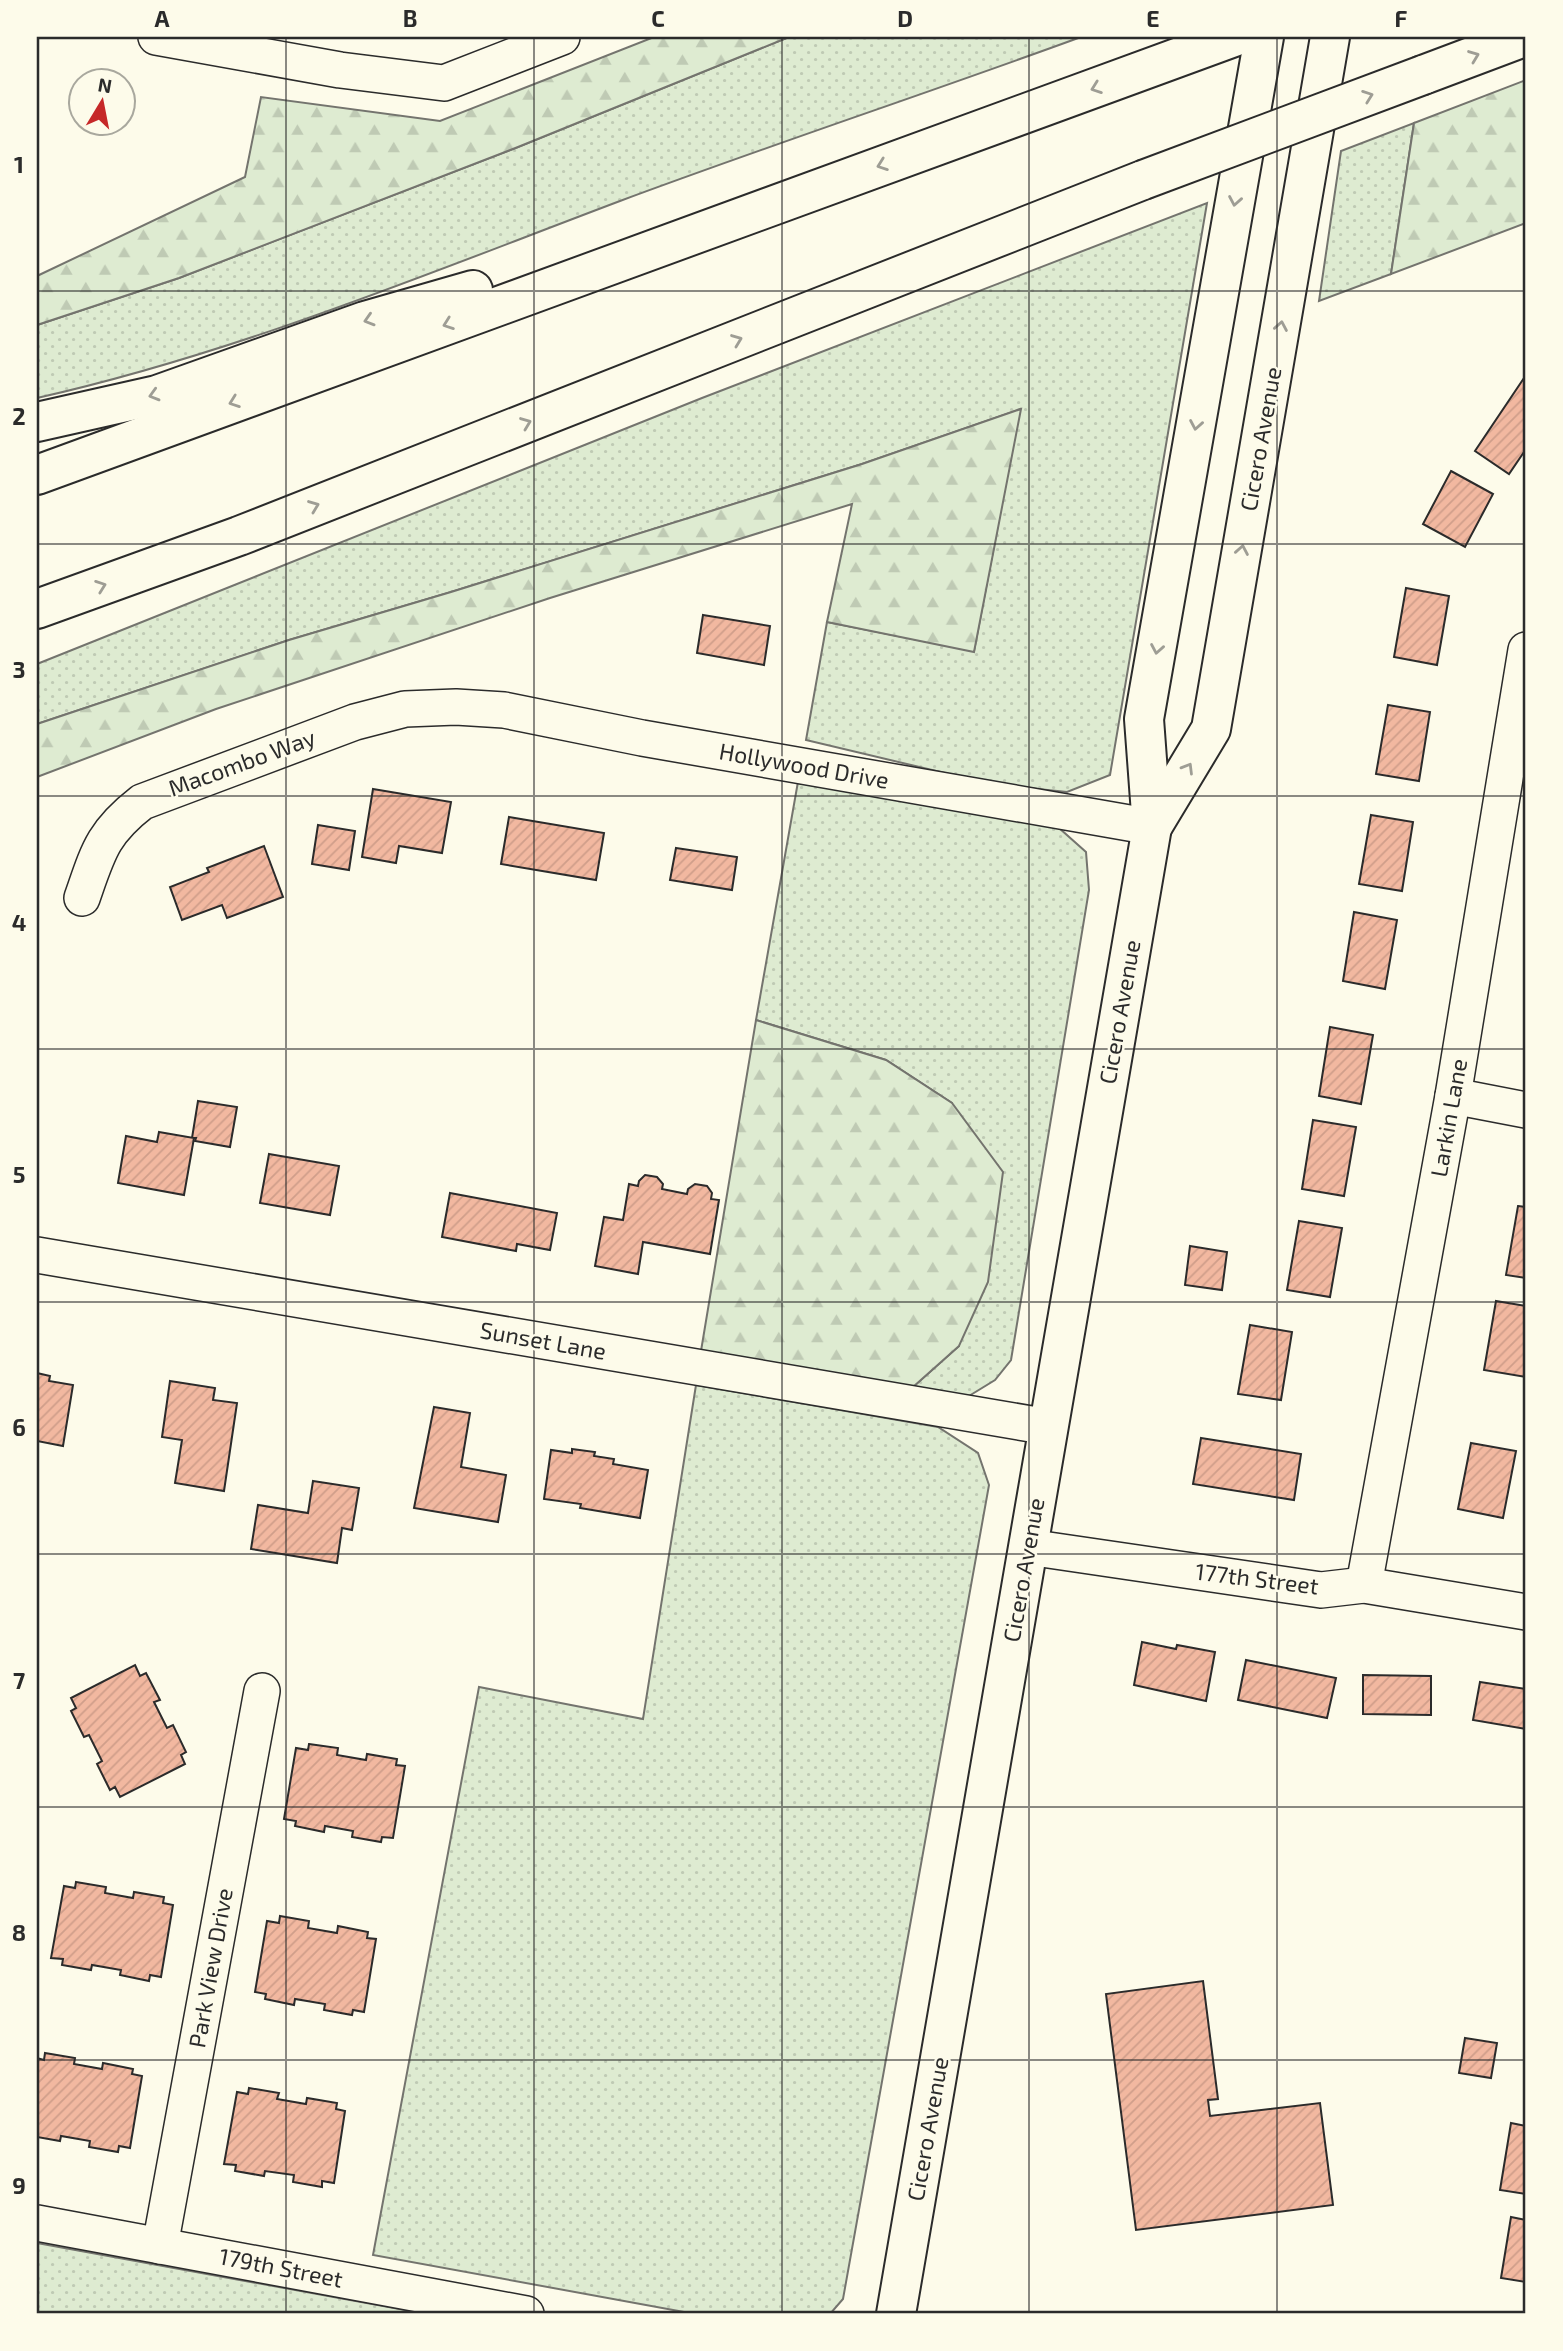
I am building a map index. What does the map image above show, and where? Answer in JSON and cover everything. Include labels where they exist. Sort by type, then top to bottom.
[{"type":"main road","points":[[37,475],[1234,37]]},
{"type":"main road","name":"Cicero Avenue","points":[[896,2314],[1152,827],[1144,719],[1264,37]]},
{"type":"main road","name":"Cicero Avenue","points":[[1152,827],[1212,729],[1330,37]]},
{"type":"main road","points":[[37,609],[239,536],[1143,180],[1524,37]]},
{"type":"main road","points":[[37,422],[157,395],[365,321],[765,208]]},
{"type":"street","points":[[156,37],[340,70],[444,83],[562,37]]},
{"type":"street","name":"Larkin Lane","points":[[1364,1585],[1453,1096],[1526,650]]},
{"type":"street","name":"Hollywood Drive","points":[[456,707],[504,710],[642,738],[1152,827]]},
{"type":"street","name":"Macombo Way","points":[[82,898],[104,841],[115,824],[142,802],[355,722],[405,709],[456,707]]},
{"type":"street","points":[[1453,1096],[1526,1110]]},
{"type":"street","name":"Sunset Lane","points":[[37,1255],[1049,1427]]},
{"type":"street","name":"177th Street","points":[[1028,1547],[1321,1590],[1364,1585],[1526,1612]]},
{"type":"street","name":"Park View Drive","points":[[160,2246],[262,1691]]},
{"type":"street","name":"179th Street","points":[[37,2223],[526,2314]]},
{"type":"green space","points":[[654,37],[789,37],[518,147],[179,278],[37,325],[37,276],[245,177],[261,97],[440,121]]},
{"type":"green space","points":[[789,37],[1081,37],[677,180],[332,310],[186,358],[37,398],[37,325],[179,278],[518,147]]},
{"type":"green space","points":[[1526,80],[1526,223],[1391,274],[1414,123]]},
{"type":"green space","points":[[1414,123],[1391,274],[1319,301],[1341,151]]},
{"type":"green space","points":[[1207,203],[1110,775],[1067,792],[991,784],[806,740],[827,622],[974,651],[1020,409],[862,464],[289,640],[37,724],[37,664],[702,398]]},
{"type":"green space","points":[[1021,409],[974,652],[827,622],[852,504],[550,598],[216,709],[37,777],[37,724],[289,640],[862,464]]},
{"type":"green space","points":[[799,776],[1059,828],[1086,852],[1089,890],[1011,1360],[995,1380],[964,1399],[913,1387],[959,1346],[952,1103],[886,1060],[756,1020]]},
{"type":"green space","points":[[756,1020],[886,1060],[952,1103],[1003,1172],[988,1282],[959,1346],[913,1387],[701,1351]]},
{"type":"green space","points":[[696,1385],[938,1427],[978,1453],[989,1485],[843,2299],[830,2314],[695,2314],[373,2255],[479,1687],[643,1719]]},
{"type":"green space","points":[[37,2243],[427,2314],[37,2314]]},
{"type":"building","points":[[1526,375],[1526,449],[1509,474],[1475,451]]},
{"type":"building","points":[[1451,471],[1493,494],[1465,547],[1423,524]]},
{"type":"building","points":[[1406,588],[1449,596],[1437,665],[1394,657]]},
{"type":"building","points":[[703,615],[770,626],[764,665],[697,653]]},
{"type":"building","points":[[1388,705],[1430,712],[1419,781],[1376,774]]},
{"type":"building","points":[[373,789],[451,802],[442,853],[399,846],[396,863],[362,857]]},
{"type":"building","points":[[1371,815],[1413,822],[1402,891],[1359,884]]},
{"type":"building","points":[[509,817],[604,833],[596,880],[501,864]]},
{"type":"building","points":[[318,825],[355,831],[349,870],[312,864]]},
{"type":"building","points":[[264,846],[283,897],[227,918],[222,905],[182,920],[170,887],[209,872],[207,868]]},
{"type":"building","points":[[676,848],[737,857],[732,890],[670,880]]},
{"type":"building","points":[[1354,912],[1397,920],[1385,989],[1343,981]]},
{"type":"building","points":[[1330,1027],[1373,1035],[1361,1104],[1319,1096]]},
{"type":"building","points":[[198,1101],[237,1107],[230,1147],[195,1141],[196,1138],[192,1138]]},
{"type":"building","points":[[1313,1120],[1356,1127],[1344,1196],[1302,1189]]},
{"type":"building","points":[[159,1132],[194,1138],[184,1195],[118,1183],[126,1136],[157,1142]]},
{"type":"building","points":[[269,1154],[339,1166],[330,1215],[260,1203]]},
{"type":"building","points":[[645,1175],[657,1177],[663,1184],[662,1189],[687,1194],[688,1189],[695,1184],[707,1186],[712,1193],[711,1199],[719,1200],[710,1254],[643,1242],[638,1274],[595,1266],[604,1217],[623,1220],[629,1184],[638,1186]]},
{"type":"building","points":[[450,1193],[557,1213],[550,1250],[517,1244],[516,1251],[442,1237]]},
{"type":"building","points":[[1518,1206],[1526,1207],[1526,1278],[1506,1275]]},
{"type":"building","points":[[1299,1221],[1342,1228],[1330,1297],[1287,1290]]},
{"type":"building","points":[[1190,1246],[1227,1252],[1222,1290],[1185,1285]]},
{"type":"building","points":[[1496,1301],[1526,1306],[1526,1377],[1484,1370]]},
{"type":"building","points":[[1250,1325],[1292,1332],[1281,1400],[1238,1394]]},
{"type":"building","points":[[37,1373],[50,1376],[49,1381],[73,1385],[63,1446],[37,1441]]},
{"type":"building","points":[[170,1381],[215,1388],[213,1400],[237,1403],[224,1491],[175,1483],[182,1440],[162,1437]]},
{"type":"building","points":[[434,1407],[470,1413],[461,1467],[506,1475],[498,1522],[414,1508]]},
{"type":"building","points":[[1201,1438],[1301,1454],[1294,1500],[1193,1484]]},
{"type":"building","points":[[1471,1443],[1516,1451],[1503,1518],[1458,1509]]},
{"type":"building","points":[[572,1449],[595,1452],[594,1456],[614,1459],[613,1464],[648,1470],[640,1518],[580,1508],[581,1504],[544,1499],[551,1450],[572,1453]]},
{"type":"building","points":[[313,1481],[359,1488],[352,1530],[342,1528],[337,1563],[251,1549],[258,1505],[308,1513]]},
{"type":"building","points":[[1142,1642],[1176,1649],[1177,1645],[1215,1652],[1206,1701],[1134,1685]]},
{"type":"building","points":[[1246,1660],[1336,1678],[1327,1718],[1238,1700]]},
{"type":"building","points":[[135,1665],[140,1676],[146,1673],[160,1700],[154,1702],[167,1728],[173,1725],[186,1752],[181,1755],[185,1764],[120,1797],[115,1787],[110,1790],[97,1764],[102,1761],[89,1735],[84,1737],[71,1711],[76,1708],[71,1698]]},
{"type":"building","points":[[1363,1675],[1431,1676],[1431,1715],[1363,1714]]},
{"type":"building","points":[[1480,1682],[1526,1689],[1526,1729],[1473,1720]]},
{"type":"building","points":[[309,1744],[338,1748],[337,1755],[366,1760],[367,1754],[397,1759],[396,1765],[405,1766],[393,1838],[382,1837],[381,1842],[352,1837],[353,1831],[325,1826],[324,1832],[295,1826],[296,1821],[284,1819],[296,1748],[308,1750]]},
{"type":"building","points":[[76,1882],[106,1887],[105,1893],[133,1898],[134,1892],[164,1897],[163,1903],[173,1905],[161,1977],[150,1975],[149,1981],[120,1975],[121,1970],[92,1965],[91,1970],[62,1965],[63,1959],[51,1958],[64,1886],[75,1888]]},
{"type":"building","points":[[280,1916],[309,1921],[308,1928],[337,1933],[338,1926],[368,1932],[367,1938],[376,1939],[364,2012],[353,2010],[352,2015],[324,2010],[325,2004],[295,1999],[294,2005],[265,1999],[266,1994],[255,1992],[267,1921],[279,1923]]},
{"type":"building","points":[[1203,1981],[1218,2099],[1208,2100],[1210,2116],[1320,2103],[1333,2205],[1136,2230],[1106,1994]]},
{"type":"building","points":[[1465,2038],[1497,2043],[1491,2078],[1459,2073]]},
{"type":"building","points":[[45,2053],[75,2058],[74,2064],[102,2069],[103,2063],[133,2069],[132,2074],[142,2076],[130,2148],[119,2146],[118,2152],[89,2147],[90,2141],[61,2136],[60,2141],[37,2137],[37,2058],[44,2060]]},
{"type":"building","points":[[249,2088],[279,2093],[277,2099],[306,2104],[307,2098],[337,2103],[336,2109],[345,2111],[334,2183],[322,2181],[322,2187],[293,2182],[294,2175],[265,2171],[264,2176],[235,2171],[236,2165],[224,2164],[237,2092],[248,2094]]},
{"type":"building","points":[[1511,2123],[1526,2126],[1526,2194],[1500,2190]]},
{"type":"building","points":[[1511,2217],[1526,2220],[1526,2282],[1501,2278]]}]
